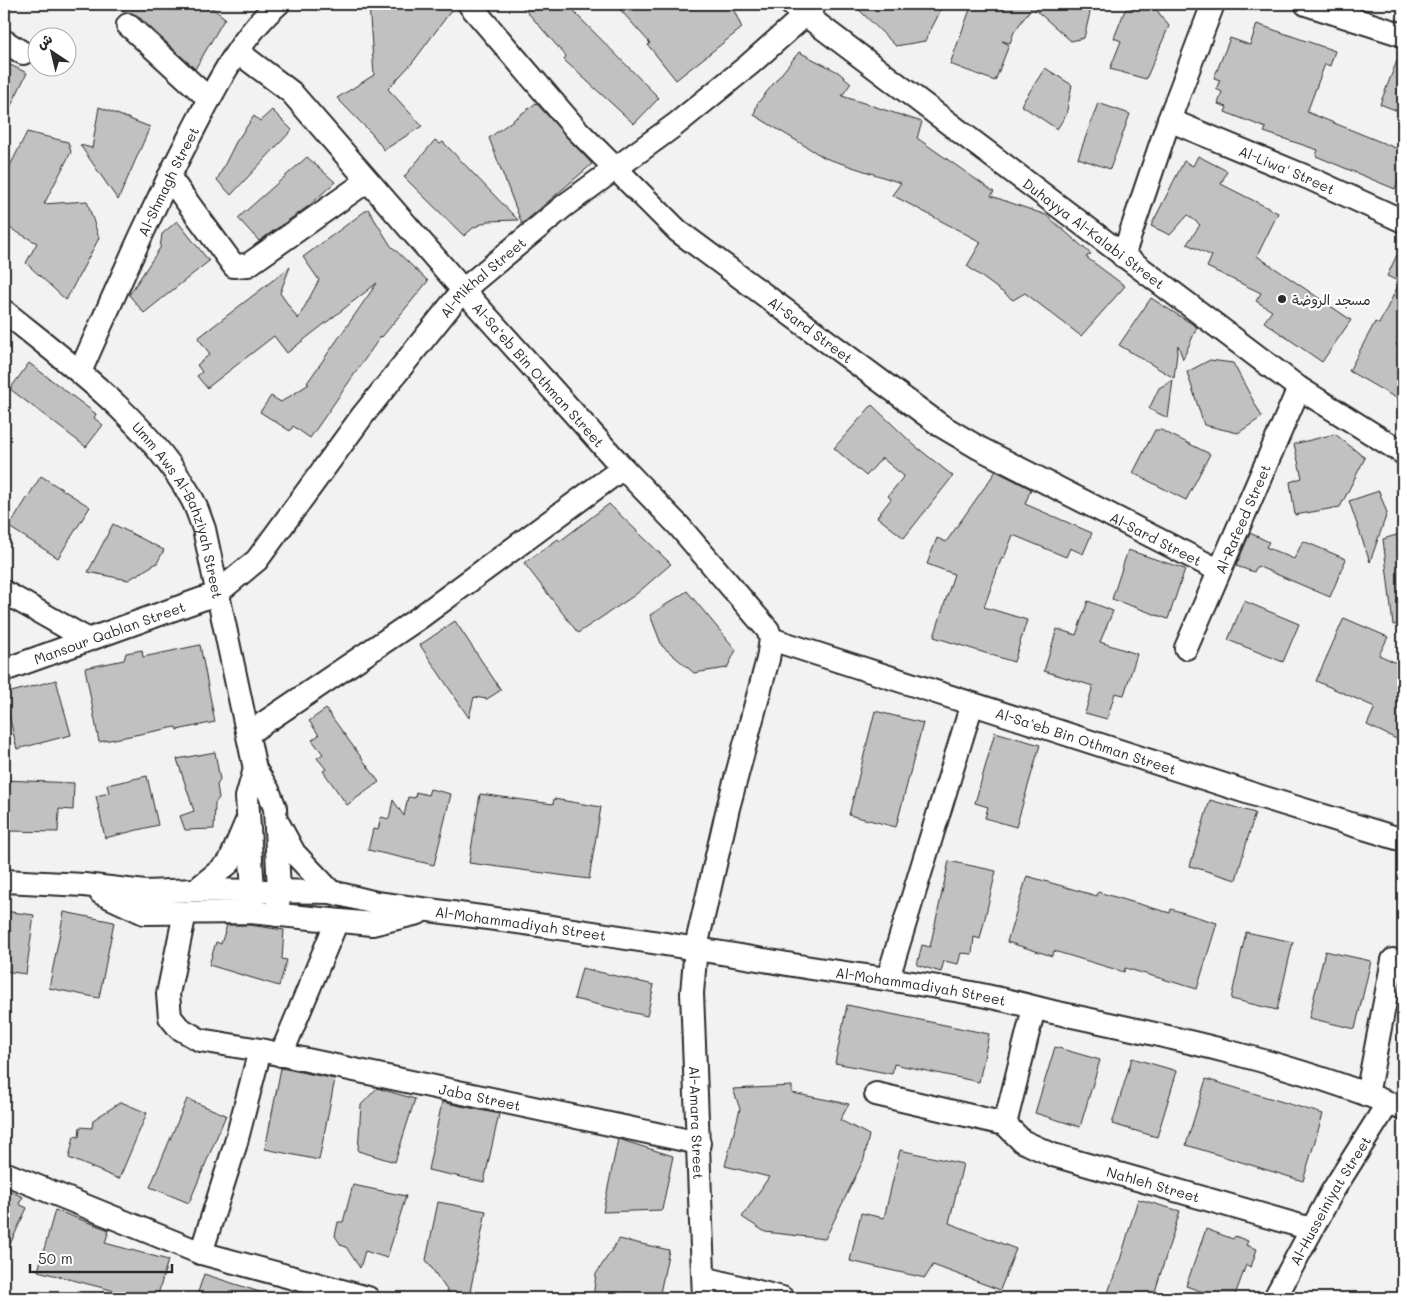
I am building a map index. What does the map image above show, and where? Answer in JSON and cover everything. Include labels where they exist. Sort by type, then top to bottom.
[{"type":"street","name":"Al-Shmagh Street","points":[[80,372],[134,249],[210,99],[238,52],[268,13],[278,4]]},
{"type":"street","name":"Al-Sard Street","points":[[469,4],[576,129],[678,231],[940,426],[979,448],[1218,570]]},
{"type":"street","points":[[1123,256],[1169,120],[1213,4]]},
{"type":"street","points":[[1306,4],[1403,35]]},
{"type":"street","name":"Al-Mikhal Street","points":[[216,594],[257,560],[363,415],[463,290],[513,246],[675,125],[804,8]]},
{"type":"street","name":"Duhayya Al-Kalabi Street","points":[[804,8],[1123,256],[1299,388],[1403,453]]},
{"type":"street","points":[[128,25],[210,99]]},
{"type":"street","points":[[4,41],[22,53]]},
{"type":"street","name":"Al-Sa‘eb Bin Othman Street","points":[[238,52],[291,92],[463,290],[623,468],[686,534],[768,630],[771,640],[1265,798],[1403,840]]},
{"type":"street","name":"Al-Liwa' Street","points":[[1169,120],[1308,178],[1403,221]]},
{"type":"street","points":[[169,177],[234,266],[248,265],[367,181]]},
{"type":"street","name":"Umm Aws Al-Bahziyah Street","points":[[4,311],[80,372],[134,422],[169,463],[192,499],[204,529],[216,594],[249,733],[255,769],[268,790],[275,808],[279,892],[277,915]]},
{"type":"street","name":"Al-Rafeed Street","points":[[1186,648],[1218,570],[1299,388]]},
{"type":"street","points":[[249,733],[419,618],[623,468]]},
{"type":"street","points":[[4,592],[87,639]]},
{"type":"street","name":"Mansour Qablan Street","points":[[4,670],[216,594]]},
{"type":"street","points":[[696,947],[771,640]]},
{"type":"street","points":[[888,978],[972,704]]},
{"type":"street","name":"Umm Aws Al-Bahziyah Street","points":[[252,902],[247,797],[255,769]]},
{"type":"street","points":[[275,808],[280,829],[294,854],[331,892]]},
{"type":"street","points":[[196,890],[230,863],[238,847],[249,813]]},
{"type":"street","name":"Al-Mohammadiyah Street","points":[[4,881],[84,885],[145,892],[196,890],[252,902],[277,915],[372,924],[429,910]]},
{"type":"street","name":"Al-Mohammadiyah Street","points":[[84,885],[144,913],[185,913],[252,902],[279,892],[331,892],[376,903],[696,947],[796,965],[888,978],[992,997],[1034,1008],[1158,1034],[1282,1068],[1396,1106]]},
{"type":"street","name":"Jaba Street","points":[[185,913],[168,994],[170,1017],[179,1028],[200,1040],[271,1053],[699,1143]]},
{"type":"street","points":[[201,1253],[234,1146],[271,1053],[337,921]]},
{"type":"street","name":"Al-Amara Street","points":[[696,947],[692,994],[704,1288]]},
{"type":"street","points":[[1366,1095],[1393,960]]},
{"type":"street","points":[[876,1094],[1005,1124],[1034,1008]]},
{"type":"street","name":"Al-Husseiniyat Street","points":[[1275,1298],[1311,1229],[1396,1106]]},
{"type":"street","name":"Nahleh Street","points":[[1005,1124],[1022,1141],[1053,1155],[1311,1229]]},
{"type":"street","points":[[4,1173],[201,1253],[368,1298]]},
{"type":"street","points":[[704,1288],[782,1298]]},
{"type":"building","points":[[115,4],[207,4],[225,18],[195,69],[137,15],[126,12]]},
{"type":"building","points":[[369,4],[456,4],[413,62],[388,89],[422,126],[384,150],[373,135],[337,98],[374,75]]},
{"type":"building","points":[[520,4],[582,4],[574,12],[659,98],[634,124],[564,60],[566,56]]},
{"type":"building","points":[[615,4],[731,4],[742,28],[676,80],[648,45],[650,43]]},
{"type":"building","points":[[853,4],[944,4],[925,41],[896,46]]},
{"type":"building","points":[[972,4],[1092,4],[1084,38],[1071,41],[1032,7],[1014,32],[1010,43],[1002,41],[1009,45],[995,81],[950,64]]},
{"type":"building","points":[[1152,4],[1169,26],[1146,79],[1110,69],[1121,41],[1114,38],[1125,10]]},
{"type":"building","points":[[1257,24],[1335,51],[1330,66],[1325,64],[1307,112],[1403,151],[1403,170],[1395,189],[1316,156],[1318,150],[1264,132],[1266,128],[1225,112],[1227,107],[1218,104],[1222,92],[1216,89],[1220,80],[1214,78],[1230,38],[1250,45]]},
{"type":"building","points":[[1403,48],[1403,113],[1380,104]]},
{"type":"building","points":[[799,52],[838,72],[851,83],[842,96],[922,122],[917,138],[994,192],[991,196],[1046,215],[1091,254],[1086,257],[1125,286],[1081,336],[1025,293],[1013,300],[967,266],[981,242],[892,195],[901,183],[825,158],[754,115],[757,104]]},
{"type":"building","points":[[4,62],[27,73],[4,120]]},
{"type":"building","points":[[1045,68],[1072,85],[1066,115],[1057,129],[1021,105]]},
{"type":"building","points":[[536,103],[592,164],[522,224],[489,138]]},
{"type":"building","points":[[1098,103],[1130,114],[1110,169],[1078,158]]},
{"type":"building","points":[[99,107],[150,127],[118,200],[80,145],[92,148]]},
{"type":"building","points":[[272,110],[292,130],[231,195],[217,180],[236,142],[254,116],[260,121]]},
{"type":"building","points":[[27,132],[68,142],[71,152],[44,204],[87,201],[99,238],[66,300],[26,263],[37,243],[4,225],[4,178]]},
{"type":"building","points":[[435,140],[440,144],[443,142],[518,220],[488,221],[473,228],[464,236],[404,177]]},
{"type":"building","points":[[1198,156],[1227,171],[1221,184],[1278,213],[1257,256],[1351,320],[1322,362],[1264,322],[1272,311],[1256,301],[1261,293],[1207,267],[1212,256],[1187,244],[1200,225],[1188,215],[1170,235],[1151,226],[1184,161],[1193,166]]},
{"type":"building","points":[[307,157],[335,182],[310,205],[259,241],[238,218]]},
{"type":"building","points":[[368,209],[391,246],[428,281],[381,336],[310,438],[293,426],[290,431],[260,412],[271,396],[281,402],[309,384],[307,383],[377,283],[287,353],[274,336],[207,388],[197,376],[202,372],[197,365],[210,354],[198,338],[290,267],[280,293],[298,319],[319,280],[303,257]]},
{"type":"building","points":[[177,221],[209,261],[144,313],[129,295],[160,248],[162,234]]},
{"type":"building","points":[[1403,242],[1403,330],[1396,345],[1403,349],[1403,402],[1349,371],[1375,322],[1379,324],[1400,282],[1387,276]]},
{"type":"building","points":[[1151,298],[1197,327],[1183,359],[1178,345],[1174,378],[1119,345]]},
{"type":"building","points":[[1210,360],[1233,363],[1262,417],[1238,433],[1204,425],[1187,372]]},
{"type":"building","points":[[29,363],[96,414],[94,418],[103,425],[86,447],[10,389]]},
{"type":"building","points":[[1173,380],[1168,418],[1149,409],[1159,388]]},
{"type":"building","points":[[872,405],[914,445],[953,476],[904,538],[877,517],[891,499],[888,496],[904,476],[882,458],[866,476],[834,448]]},
{"type":"building","points":[[1155,430],[1161,430],[1210,454],[1186,500],[1133,473]]},
{"type":"building","points":[[1335,434],[1365,458],[1340,507],[1295,515],[1290,482],[1302,478],[1294,444]]},
{"type":"building","points":[[996,471],[1031,489],[1025,504],[1092,533],[1083,554],[1070,548],[1066,557],[1013,535],[1004,558],[1002,557],[984,607],[1027,620],[1014,662],[934,637],[954,574],[927,564],[937,538],[946,542]]},
{"type":"building","points":[[41,476],[90,507],[58,558],[9,527]]},
{"type":"building","points":[[1379,491],[1387,513],[1370,562],[1349,501]]},
{"type":"building","points":[[609,504],[671,564],[635,595],[578,633],[524,563],[558,539],[560,541]]},
{"type":"building","points":[[113,524],[164,550],[157,563],[128,580],[88,572]]},
{"type":"building","points":[[1250,533],[1269,542],[1266,547],[1294,559],[1303,541],[1346,559],[1330,597],[1257,566],[1254,572],[1236,566]]},
{"type":"building","points":[[1403,533],[1403,624],[1393,625],[1383,539]]},
{"type":"building","points":[[1128,550],[1185,569],[1168,619],[1112,599]]},
{"type":"building","points":[[687,591],[736,650],[727,668],[694,673],[662,646],[650,615]]},
{"type":"building","points":[[1088,601],[1113,611],[1100,642],[1137,654],[1124,695],[1115,693],[1107,719],[1085,713],[1093,686],[1044,671],[1057,629],[1076,635]]},
{"type":"building","points":[[1244,601],[1299,624],[1283,662],[1228,640]]},
{"type":"building","points":[[1344,618],[1388,637],[1379,655],[1403,666],[1403,742],[1367,725],[1375,707],[1316,681]]},
{"type":"building","points":[[455,621],[501,690],[487,699],[474,697],[469,718],[420,645]]},
{"type":"building","points":[[200,645],[215,722],[177,730],[176,727],[99,742],[85,668],[124,660],[126,653],[142,650],[143,657]]},
{"type":"building","points":[[56,680],[71,735],[17,749],[4,694]]},
{"type":"building","points":[[326,709],[379,782],[347,805],[323,771],[326,769],[317,758],[323,754],[312,740],[319,735],[309,721]]},
{"type":"building","points":[[875,711],[923,723],[896,827],[849,815]]},
{"type":"building","points":[[995,732],[1040,745],[1016,827],[985,818],[988,807],[975,803]]},
{"type":"building","points":[[215,752],[220,780],[217,785],[219,798],[215,803],[214,829],[185,830],[180,816],[194,811],[177,759]]},
{"type":"building","points":[[147,776],[158,825],[105,838],[96,796],[109,793],[107,785]]},
{"type":"building","points":[[4,780],[74,783],[73,810],[59,809],[58,832],[8,831],[8,810],[4,810]]},
{"type":"building","points":[[430,789],[451,794],[434,865],[368,850],[373,829],[378,830],[381,817],[389,819],[393,800],[404,816],[408,797],[415,798],[416,792],[428,795]]},
{"type":"building","points":[[480,794],[553,804],[554,799],[601,807],[589,879],[469,863]]},
{"type":"building","points":[[1210,800],[1255,813],[1236,880],[1190,866]]},
{"type":"building","points":[[949,861],[996,871],[980,939],[974,937],[972,954],[961,953],[958,964],[944,961],[941,972],[917,965],[922,945],[930,947]]},
{"type":"building","points":[[1027,876],[1097,896],[1098,892],[1170,913],[1171,909],[1217,923],[1197,989],[1125,968],[1124,972],[1054,951],[1052,956],[1007,942]]},
{"type":"building","points":[[4,911],[34,915],[26,974],[4,971]]},
{"type":"building","points":[[64,912],[114,922],[99,998],[49,988]]},
{"type":"building","points":[[227,925],[249,925],[284,930],[282,959],[287,960],[279,986],[209,965],[216,942],[221,944]]},
{"type":"building","points":[[1246,932],[1293,942],[1277,1010],[1231,999]]},
{"type":"building","points":[[1325,951],[1371,961],[1355,1029],[1309,1018]]},
{"type":"building","points":[[582,968],[654,985],[647,1016],[574,999]]},
{"type":"building","points":[[847,1005],[989,1034],[979,1082],[894,1064],[892,1074],[835,1063]]},
{"type":"building","points":[[1055,1047],[1100,1060],[1080,1127],[1035,1113]]},
{"type":"building","points":[[1132,1058],[1177,1071],[1157,1137],[1112,1124]]},
{"type":"building","points":[[281,1068],[335,1079],[319,1160],[265,1149]]},
{"type":"building","points":[[1206,1079],[1323,1114],[1303,1181],[1186,1145]]},
{"type":"building","points":[[792,1086],[792,1093],[849,1104],[840,1120],[869,1135],[864,1159],[825,1239],[765,1232],[742,1217],[769,1177],[725,1166],[740,1109],[733,1089]]},
{"type":"building","points":[[377,1088],[415,1099],[395,1162],[358,1151],[361,1105]]},
{"type":"building","points":[[187,1099],[226,1115],[189,1203],[150,1187]]},
{"type":"building","points":[[121,1102],[147,1113],[119,1179],[69,1158],[74,1136],[79,1137],[80,1127],[92,1128],[93,1120]]},
{"type":"building","points":[[442,1102],[499,1114],[484,1182],[428,1170]]},
{"type":"building","points":[[618,1139],[673,1156],[662,1210],[603,1212]]},
{"type":"building","points":[[900,1150],[963,1164],[949,1223],[1016,1249],[1000,1290],[933,1265],[925,1278],[850,1261],[861,1213],[884,1218]]},
{"type":"building","points":[[353,1185],[406,1196],[387,1258],[365,1251],[360,1268],[346,1247],[341,1245],[335,1236],[338,1222],[343,1222]]},
{"type":"building","points":[[4,1188],[23,1197],[19,1204],[27,1208],[4,1257]]},
{"type":"building","points":[[1138,1199],[1180,1211],[1153,1298],[1106,1298],[1121,1257]]},
{"type":"building","points":[[438,1202],[486,1211],[469,1297],[449,1293],[426,1260]]},
{"type":"building","points":[[55,1210],[109,1230],[105,1243],[168,1260],[157,1298],[113,1298],[115,1291],[38,1271]]},
{"type":"building","points":[[1206,1229],[1233,1239],[1235,1236],[1248,1241],[1246,1245],[1257,1249],[1251,1267],[1246,1265],[1234,1298],[1220,1298],[1186,1286]]},
{"type":"building","points":[[619,1239],[669,1250],[659,1298],[593,1298],[596,1274]]},
{"type":"building","points":[[204,1274],[269,1295],[269,1298],[196,1298]]},
{"type":"place","name":"مسجد الروضة","points":[[1282,299]]}]
